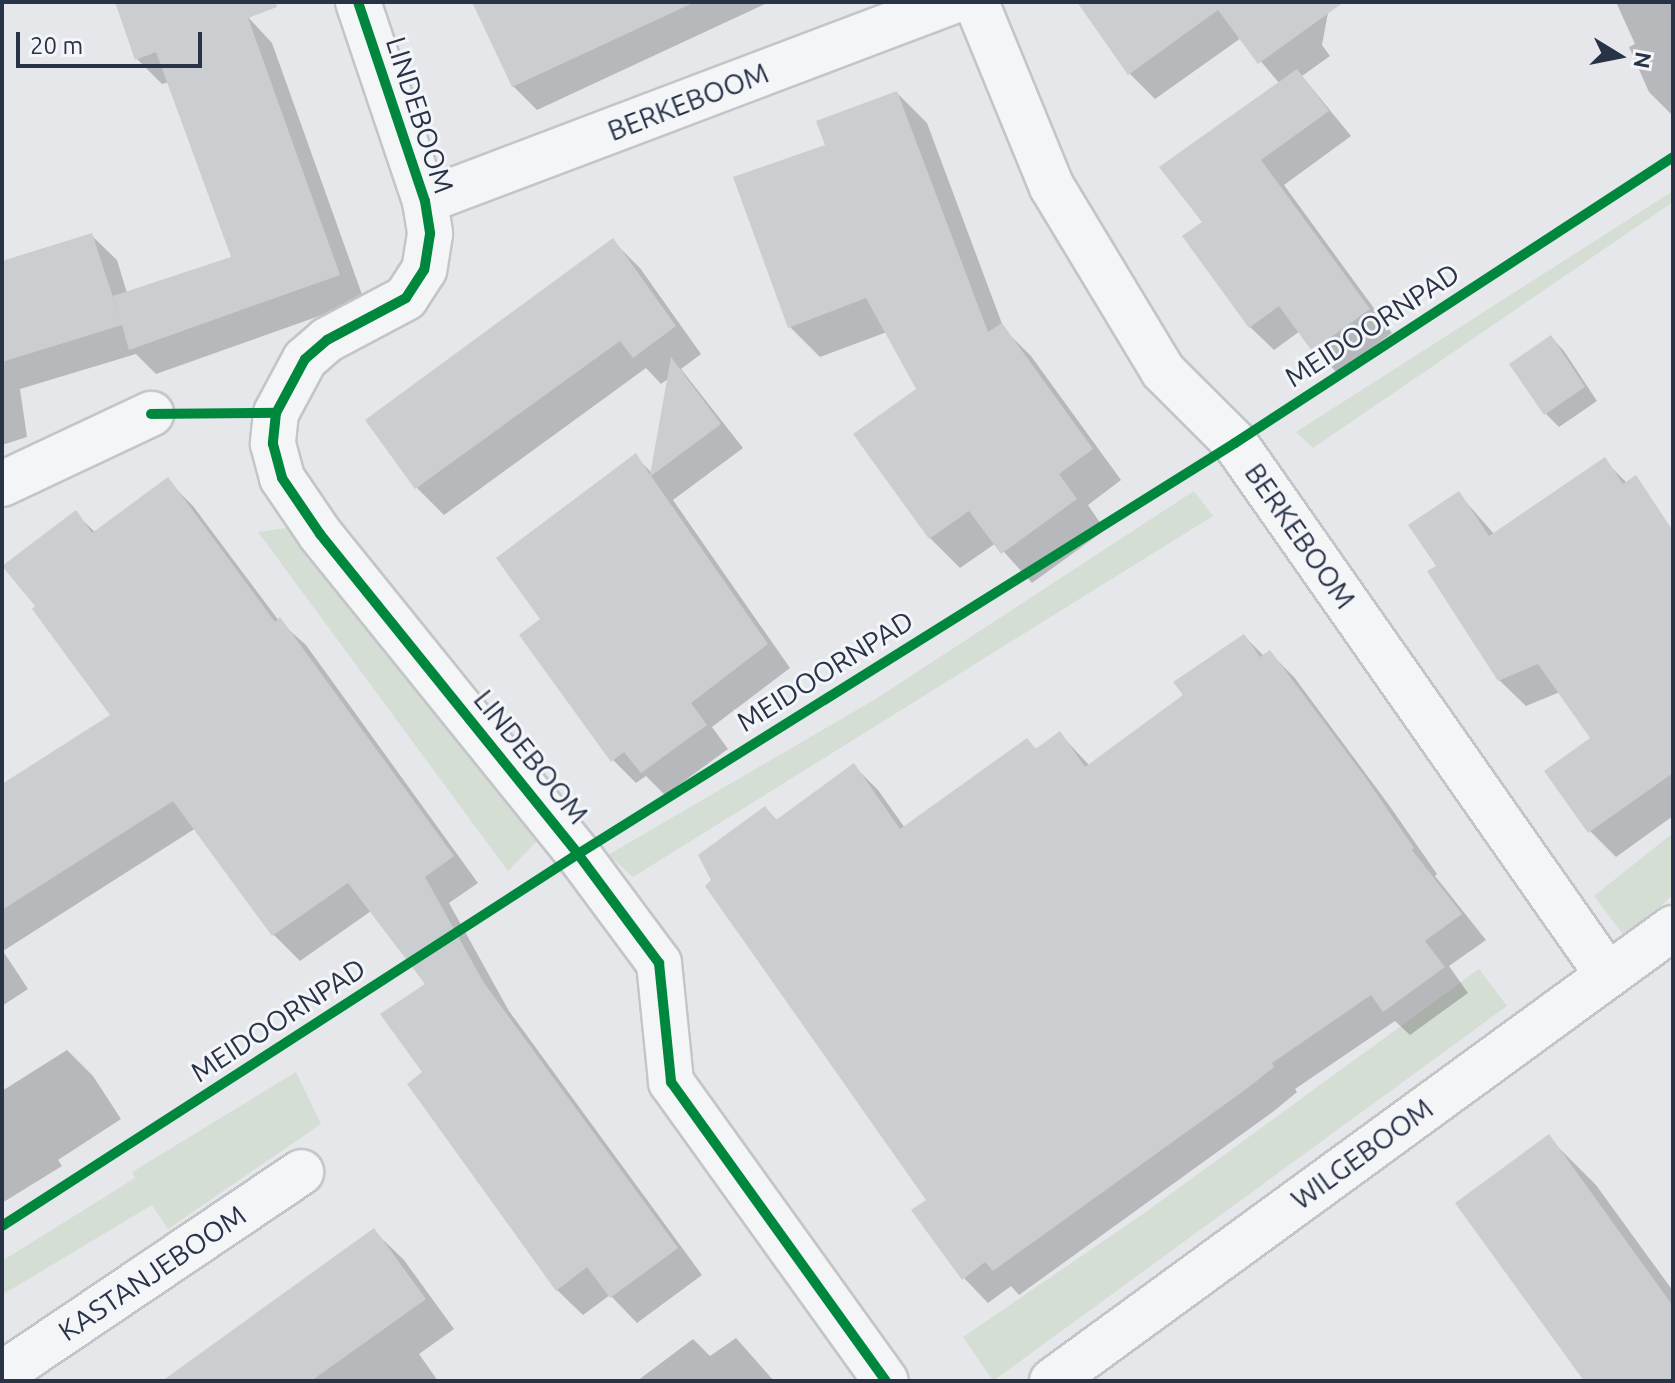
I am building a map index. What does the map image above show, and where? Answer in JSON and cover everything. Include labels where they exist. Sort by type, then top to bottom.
[{"type":"street","name":"LINDEBOOM","points":[[358,2],[425,201],[430,234],[424,270],[406,298],[327,340],[305,359],[276,413],[273,444],[282,478],[320,534],[578,854],[659,963],[671,1082],[886,1381]]},
{"type":"street","name":"BERKEBOOM","points":[[425,201],[951,2]]},
{"type":"street","name":"BERKEBOOM","points":[[976,2],[1052,187],[1163,371],[1235,443],[1607,974]]},
{"type":"street","points":[[2,484],[151,414]]},
{"type":"street","name":"WILGEBOOM","points":[[1052,1381],[1673,928]]},
{"type":"street","name":"KASTANJEBOOM","points":[[2,1374],[301,1172]]},
{"type":"shaded area","points":[[1673,191],[1673,202],[1313,448],[1296,432]]},
{"type":"shaded area","points":[[1194,491],[1213,516],[633,877],[608,855],[874,700]]},
{"type":"shaded area","points":[[286,528],[537,841],[508,871],[258,532]]},
{"type":"shaded area","points":[[1673,833],[1673,895],[1625,937],[1594,896]]},
{"type":"shaded area","points":[[1479,969],[1507,1006],[993,1381],[963,1337],[1143,1214]]},
{"type":"shaded area","points":[[296,1072],[321,1124],[168,1229],[152,1205],[2,1295],[2,1261],[135,1178],[132,1172]]},
{"type":"building","points":[[115,2],[276,2],[277,7],[248,18],[340,275],[129,350],[122,325],[2,362],[2,261],[92,233],[121,322],[113,296],[231,257],[156,52],[135,60]]},
{"type":"building","points":[[472,2],[695,2],[512,87]]},
{"type":"building","points":[[1077,2],[1344,2],[1258,64],[1218,10],[1128,75]]},
{"type":"building","points":[[1297,69],[1329,111],[1261,160],[1370,309],[1312,351],[1279,306],[1249,328],[1182,236],[1202,222],[1159,167]]},
{"type":"building","points":[[897,91],[988,332],[1002,323],[1093,449],[1059,474],[1077,499],[1001,554],[969,511],[929,539],[853,434],[916,389],[866,298],[788,328],[733,177],[825,145],[816,121]]},
{"type":"building","points":[[613,238],[676,326],[633,358],[620,341],[415,489],[365,420]]},
{"type":"building","points":[[1551,335],[1585,387],[1544,415],[1509,364]]},
{"type":"building","points":[[671,357],[721,424],[651,476],[768,644],[691,703],[707,725],[641,773],[624,752],[611,762],[519,635],[540,619],[496,558],[636,453],[650,475]]},
{"type":"building","points":[[1605,457],[1623,484],[1636,475],[1673,531],[1673,773],[1588,833],[1544,771],[1590,738],[1538,664],[1498,681],[1427,571],[1436,566],[1408,525],[1459,491],[1489,536]]},
{"type":"building","points":[[168,477],[275,622],[280,617],[454,856],[425,877],[484,983],[678,1248],[610,1298],[587,1267],[556,1291],[407,1084],[422,1072],[380,1014],[425,984],[348,883],[272,936],[173,801],[2,910],[2,784],[110,715],[32,609],[35,606],[2,566],[76,510],[92,533]]},
{"type":"building","points":[[1244,634],[1260,657],[1270,650],[1365,777],[1414,848],[1412,850],[1462,914],[1425,941],[1445,967],[1383,1012],[1371,995],[1272,1063],[1274,1067],[1249,1087],[993,1271],[985,1262],[962,1280],[911,1210],[926,1200],[705,886],[711,880],[698,855],[765,806],[776,820],[854,763],[900,829],[1027,738],[1036,749],[1060,731],[1085,767],[1183,695],[1173,682]]},
{"type":"building","points":[[1549,1134],[1673,1306],[1673,1381],[1584,1381],[1455,1203]]},
{"type":"building","points":[[374,1228],[426,1299],[311,1381],[162,1381]]},
{"type":"cycle path","points":[[358,2],[425,201],[430,234],[424,270],[406,298],[327,340],[305,359],[276,413],[273,444],[282,478],[320,534],[578,854],[659,963],[671,1082],[886,1381]]},
{"type":"cycle path","name":"MEIDOORNPAD","points":[[2,1226],[578,854],[1235,443],[1673,157]]},
{"type":"cycle path","points":[[151,414],[276,413]]}]
